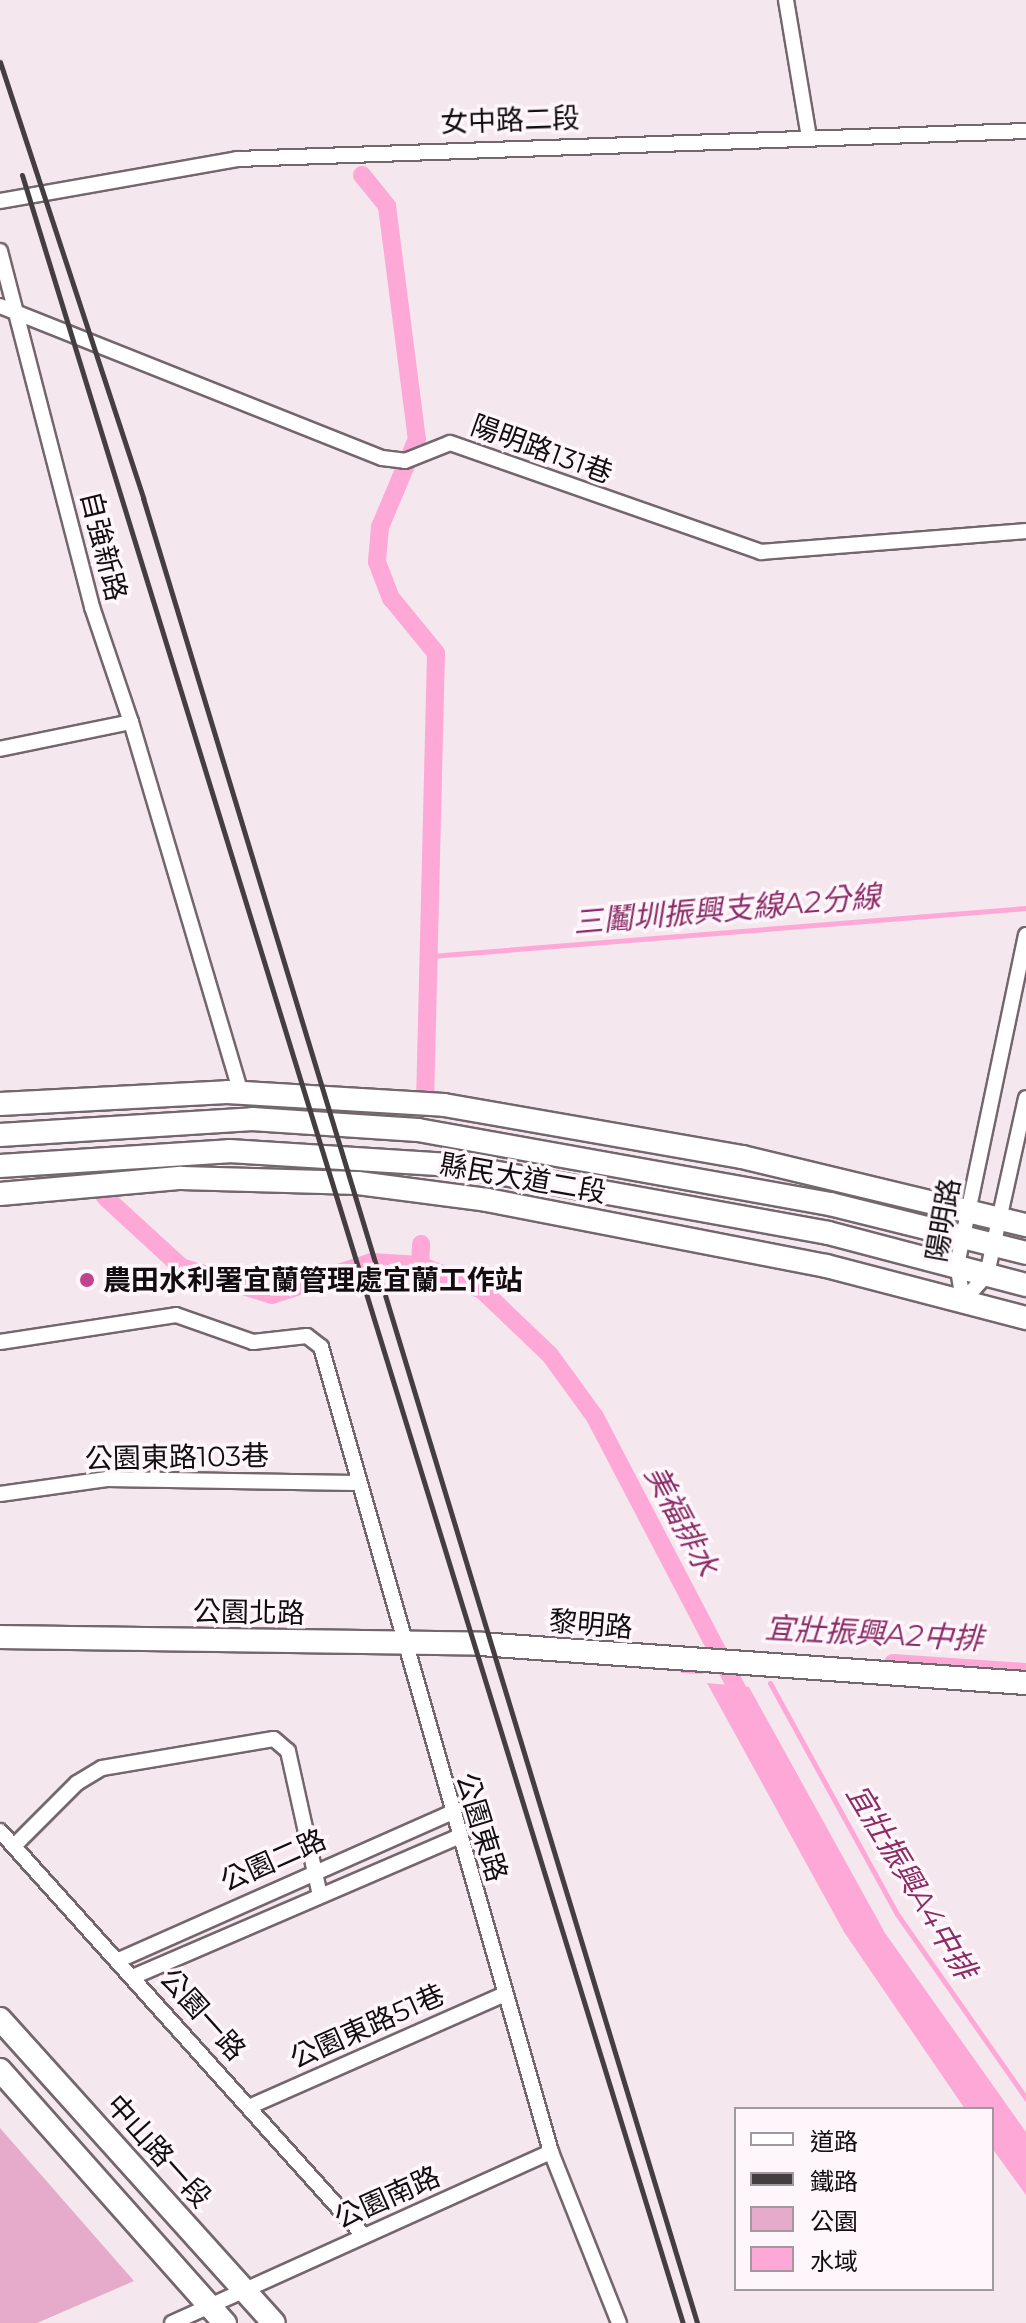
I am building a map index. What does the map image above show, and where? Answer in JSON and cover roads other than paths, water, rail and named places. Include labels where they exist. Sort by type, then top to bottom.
[{"type":"street","points":[[786,0],[809,137]]},
{"type":"street","name":"女中路二段","points":[[0,201],[237,159],[1026,131]]},
{"type":"street","name":"自強新路","points":[[0,251],[18,310],[92,607],[131,722],[241,1093]]},
{"type":"street","name":"陽明路131巷","points":[[0,306],[18,310],[382,458],[405,461],[450,443],[761,552],[1026,531]]},
{"type":"street","points":[[0,749],[131,722]]},
{"type":"street","name":"陽明路","points":[[963,1301],[957,1265],[1026,935]]},
{"type":"street","name":"縣民大道二段","points":[[0,1104],[241,1093],[444,1105],[563,1123],[1026,1225]]},
{"type":"street","name":"陽明路","points":[[963,1301],[987,1274],[1026,1098]]},
{"type":"street","name":"縣民大道二段","points":[[0,1135],[252,1119],[418,1130],[706,1179],[963,1235],[1026,1253]]},
{"type":"street","name":"縣民大道二段","points":[[0,1166],[51,1160],[229,1151],[454,1165],[662,1199],[957,1265],[1026,1285]]},
{"type":"street","points":[[0,1194],[51,1160]]},
{"type":"street","name":"縣民大道二段","points":[[0,1194],[181,1178],[358,1183],[559,1213],[963,1301],[1026,1318]]},
{"type":"street","name":"公園東路","points":[[0,1342],[176,1315],[253,1342],[315,1340],[551,2152],[619,2323]]},
{"type":"street","name":"公園東路103巷","points":[[0,1494],[107,1479],[355,1483]]},
{"type":"street","name":"公園北路","points":[[0,1636],[496,1646]]},
{"type":"street","name":"黎明路","points":[[496,1646],[681,1662],[1026,1683]]},
{"type":"street","points":[[14,1846],[77,1783],[102,1768],[274,1739],[288,1751],[319,1891]]},
{"type":"street","name":"公園二路","points":[[119,1960],[313,1869],[451,1813]]},
{"type":"street","name":"公園一路","points":[[0,1831],[135,1976],[363,2235]]},
{"type":"street","name":"公園二路","points":[[135,1976],[319,1891],[458,1837]]},
{"type":"street","name":"公園東路51巷","points":[[251,2106],[505,1994]]},
{"type":"street","name":"中山路一段","points":[[0,2019],[274,2323]]},
{"type":"street","points":[[0,2070],[217,2315]]},
{"type":"street","name":"公園南路","points":[[172,2323],[217,2315],[244,2291],[551,2152]]},
{"type":"water","points":[[707,1683],[749,1687],[885,1933],[1026,2132],[1026,2195],[994,2151],[994,2107],[964,2107],[844,1932]]},
{"type":"waterway","points":[[362,175],[387,206],[417,439],[380,527],[377,562],[391,598],[436,653],[425,1094]]},
{"type":"waterway","name":"三鬮圳振興支線A2分線","points":[[431,956],[1026,908]]},
{"type":"waterway","name":"美福排水","points":[[105,1197],[181,1267],[272,1295],[372,1262],[420,1265],[482,1290],[550,1355],[595,1417],[746,1706]]},
{"type":"waterway","points":[[420,1265],[421,1244]]},
{"type":"waterway","name":"宜壯振興A2中排","points":[[893,1663],[1026,1672]]},
{"type":"waterway","points":[[682,1670],[701,1671]]},
{"type":"waterway","name":"宜壯振興A4中排","points":[[770,1683],[897,1914],[1026,2098]]},
{"type":"railway","points":[[0,62],[143,498],[697,2323]]},
{"type":"railway","points":[[22,175],[683,2323]]},
{"type":"place","name":"農田水利署宜蘭管理處宜蘭工作站","points":[[87,1280]]}]
